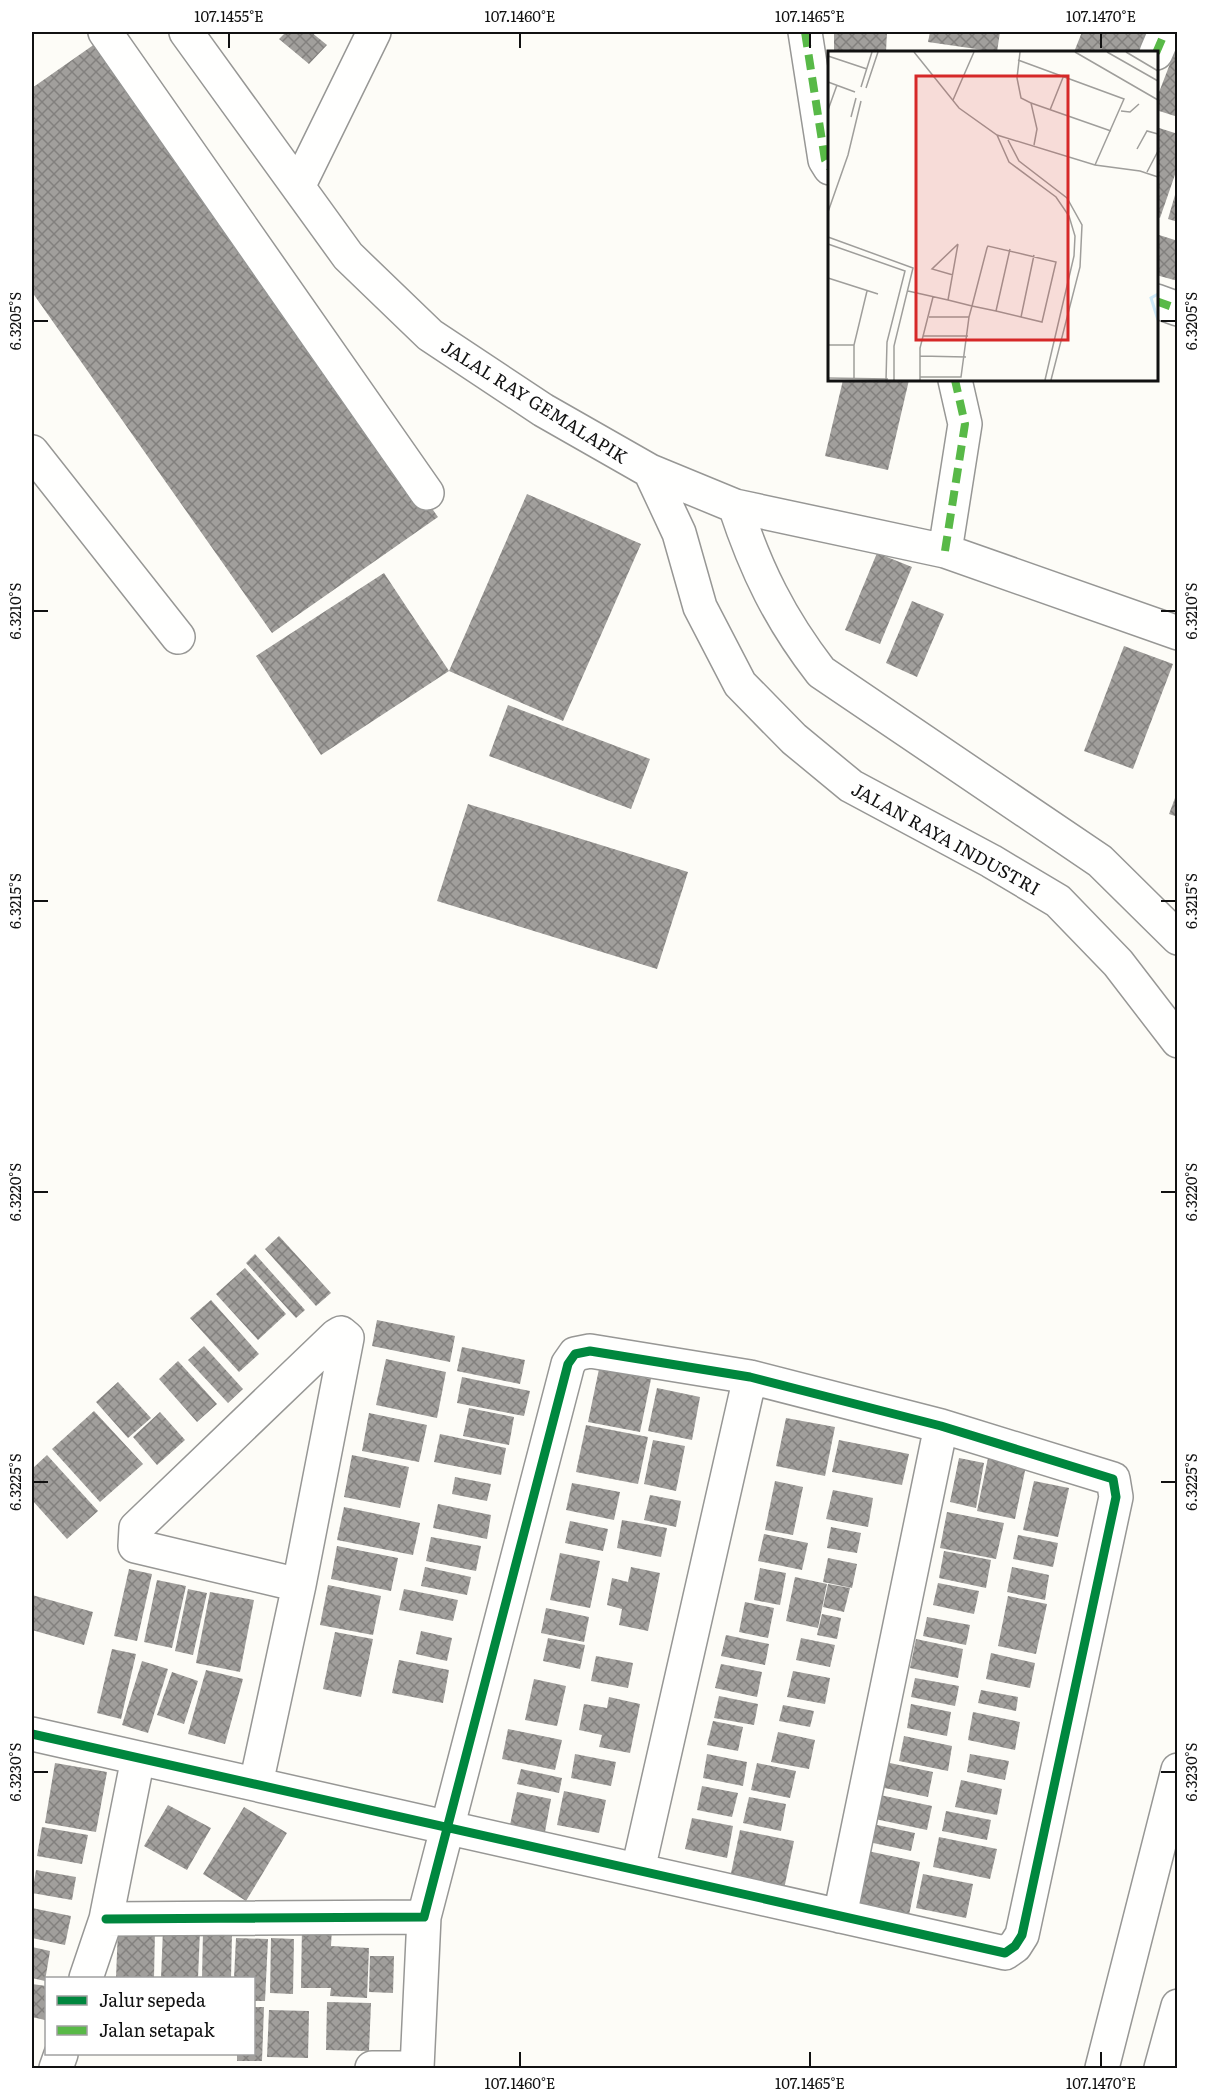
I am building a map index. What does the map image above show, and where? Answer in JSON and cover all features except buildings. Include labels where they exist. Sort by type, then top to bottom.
[{"type":"street","points":[[105,32],[427,493]]},
{"type":"street","name":"JALAL RAY GEMALAPIK","points":[[186,32],[348,256],[430,335],[543,410],[650,471],[735,506],[945,551],[1178,633]]},
{"type":"street","points":[[298,187],[374,32]]},
{"type":"street","points":[[805,32],[825,159],[828,164]]},
{"type":"street","points":[[1157,51],[1165,32]]},
{"type":"street","points":[[1158,303],[1178,309]]},
{"type":"street","points":[[945,551],[965,424],[955,381]]},
{"type":"street","points":[[32,452],[178,637]]},
{"type":"street","name":"JALAN RAYA INDUSTRI","points":[[650,471],[679,533],[700,607],[740,684],[794,739],[851,786],[903,816],[991,861],[1058,902],[1118,963],[1178,1041]]},
{"type":"street","points":[[735,506],[753,559],[773,602],[821,672],[1100,861],[1178,938]]},
{"type":"street","points":[[256,1784],[299,1585],[347,1338],[341,1333],[144,1520],[136,1528],[133,1536],[135,1546],[299,1585]]},
{"type":"street","points":[[32,1734],[256,1784],[447,1827],[638,1870],[840,1916],[1005,1953],[1015,1946],[1022,1935],[1116,1497],[1113,1479],[941,1426],[750,1377],[590,1351],[575,1354],[571,1359],[447,1827],[424,1917],[417,2068],[372,2068]]},
{"type":"street","points":[[638,1870],[750,1377]]},
{"type":"street","points":[[840,1916],[941,1426]]},
{"type":"street","points":[[86,1977],[106,1918],[138,1758]]},
{"type":"street","points":[[1101,2068],[1178,1770]]},
{"type":"street","points":[[106,1918],[424,1917]]},
{"type":"street","points":[[1161,2068],[1178,2006]]},
{"type":"marked path","points":[[805,32],[825,160],[828,165]]},
{"type":"marked path","points":[[1157,51],[1165,32]]},
{"type":"marked path","points":[[1158,302],[1178,309]]},
{"type":"marked path","points":[[945,551],[965,424],[955,381]]},
{"type":"cycle path","points":[[32,1734],[397,1816],[518,1844],[1005,1953],[1015,1946],[1022,1935],[1116,1497],[1113,1479],[941,1426],[750,1377],[590,1351],[575,1354],[568,1364],[424,1917],[106,1919]]}]
